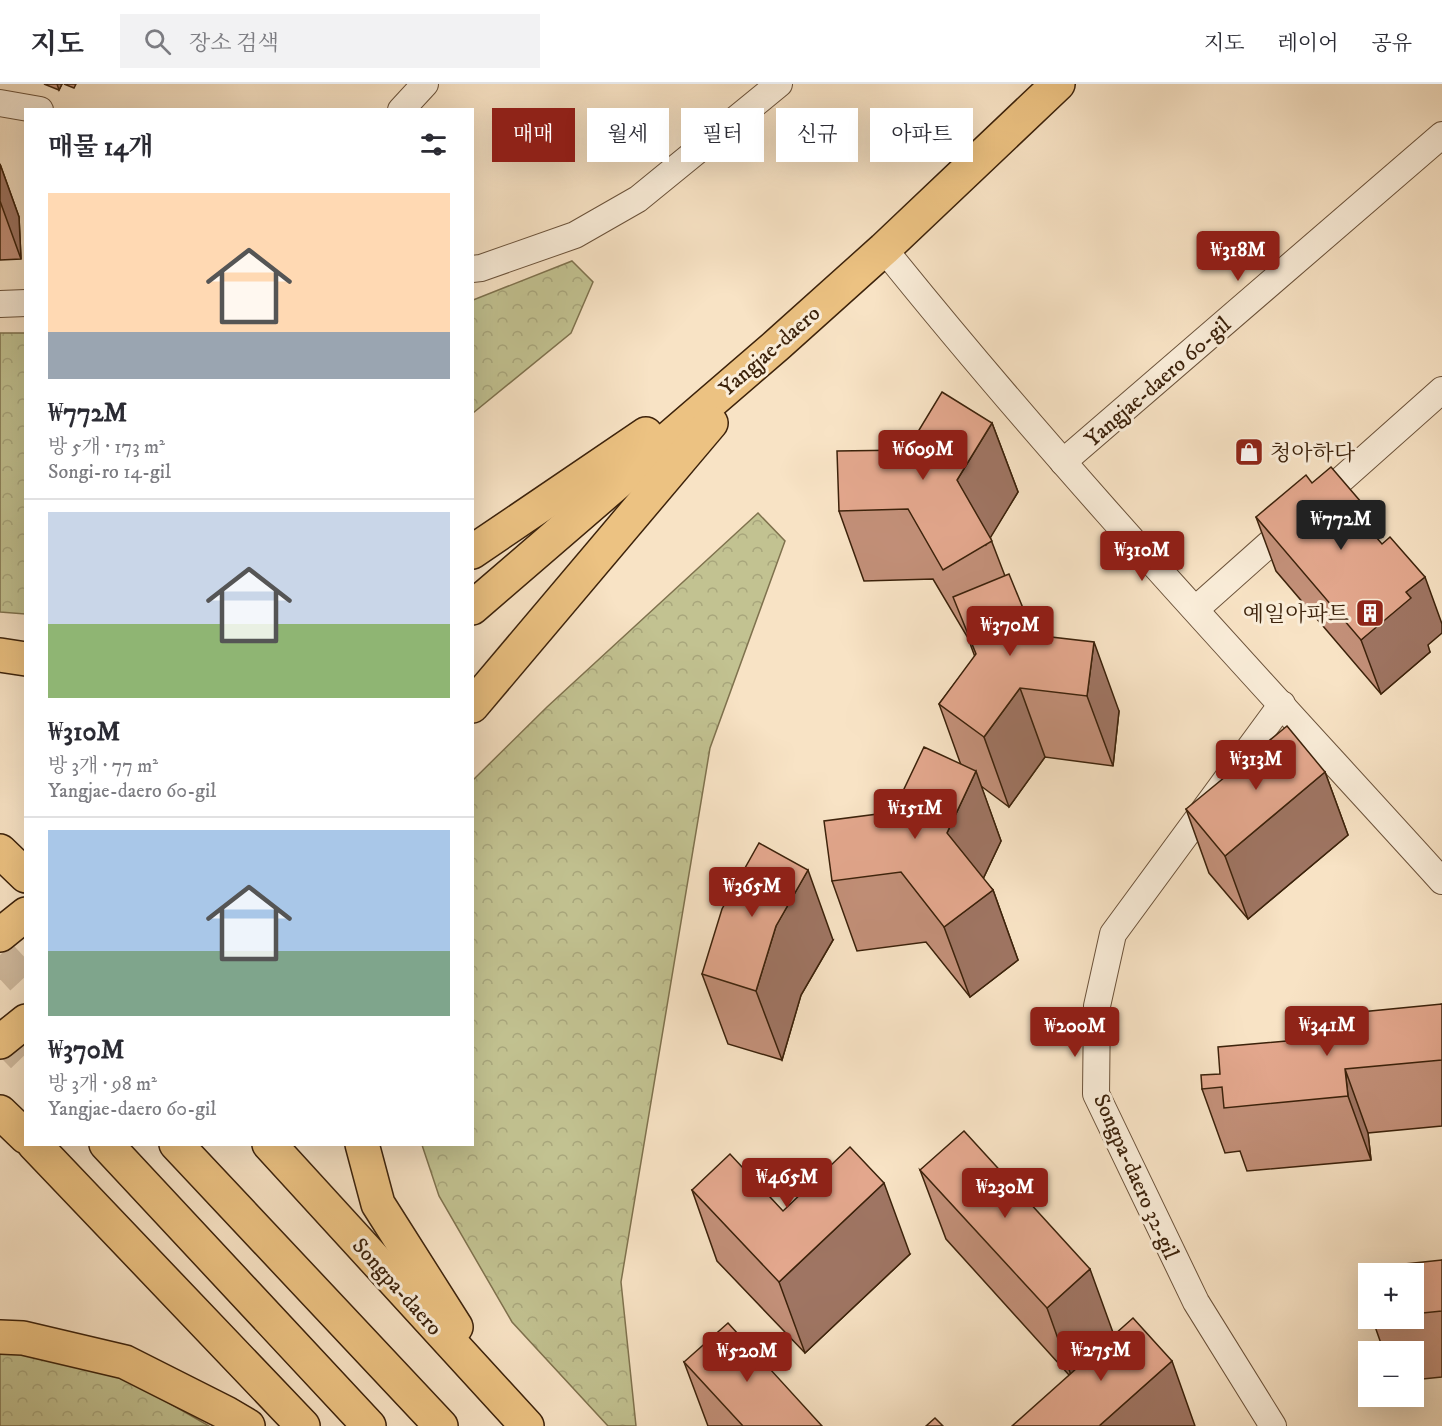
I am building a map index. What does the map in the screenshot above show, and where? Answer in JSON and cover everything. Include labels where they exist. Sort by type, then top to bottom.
[{"type":"main road","name":"Yangjae-daero","points":[[474,606],[777,345],[884,249],[1058,84]]},
{"type":"main road","points":[[474,551],[777,345]]},
{"type":"main road","points":[[474,704],[777,345]]},
{"type":"main road","points":[[0,655],[24,659]]},
{"type":"main road","points":[[0,851],[24,874]]},
{"type":"main road","points":[[0,935],[24,916]]},
{"type":"main road","points":[[0,1042],[24,1023]]},
{"type":"main road","points":[[0,1112],[24,1135]]},
{"type":"main road","points":[[108,1146],[369,1426]]},
{"type":"main road","points":[[178,1146],[441,1426]]},
{"type":"main road","name":"Songpa-daero","points":[[271,1146],[517,1416]]},
{"type":"main road","points":[[363,1146],[378,1204],[517,1416]]},
{"type":"main road","points":[[49,1151],[303,1426]]},
{"type":"main road","points":[[0,1337],[23,1338],[125,1362],[248,1426]]},
{"type":"street","points":[[403,108],[425,84]]},
{"type":"street","points":[[474,269],[575,235],[638,199],[779,84]]},
{"type":"street","points":[[0,103],[29,108]]},
{"type":"street","name":"Yangjae-daero 60-gil","points":[[1063,462],[1442,135]]},
{"type":"street","name":"Yangjae-daero 60-gil","points":[[884,249],[949,330],[1063,462],[1442,881]]},
{"type":"street","points":[[0,304],[24,303]]},
{"type":"street","points":[[1196,609],[1442,390]]},
{"type":"street","name":"Songpa-daero 32-gil","points":[[1274,1426],[1196,1302],[1096,1094],[1097,1006],[1113,933],[1282,704]]},
{"type":"green space","points":[[572,261],[593,282],[571,333],[474,412],[474,300]]},
{"type":"green space","points":[[0,333],[24,333],[24,614],[0,612]]},
{"type":"green space","points":[[758,513],[785,541],[710,748],[621,1282],[636,1426],[608,1426],[512,1322],[439,1196],[422,1146],[474,1146],[474,779],[547,707]]},
{"type":"green space","points":[[0,1350],[115,1372],[209,1426],[0,1426]]},
{"type":"building","points":[[942,392],[992,423],[957,480],[992,541],[943,570],[908,509],[839,511],[837,451],[907,450]]},
{"type":"building","points":[[1331,467],[1367,509],[1358,516],[1382,544],[1390,537],[1425,577],[1406,592],[1411,598],[1361,640],[1256,517],[1306,475],[1312,483]]},
{"type":"building","points":[[1009,574],[1034,635],[1094,642],[1087,696],[1020,688],[984,737],[939,704],[976,654],[953,597]]},
{"type":"building","points":[[1287,726],[1325,772],[1225,856],[1186,809]]},
{"type":"building","points":[[924,747],[976,771],[947,833],[993,890],[944,927],[901,872],[832,881],[824,821],[893,812]]},
{"type":"building","points":[[759,843],[808,870],[776,926],[756,991],[702,974],[722,909]]},
{"type":"building","points":[[1442,1004],[1442,1060],[1345,1069],[1348,1096],[1224,1108],[1222,1087],[1202,1089],[1201,1075],[1220,1074],[1218,1047],[1342,1036],[1340,1014]]},
{"type":"building","points":[[964,1131],[1090,1269],[1047,1308],[920,1170]]},
{"type":"building","points":[[850,1147],[884,1183],[779,1282],[692,1190],[730,1154],[783,1211]]},
{"type":"building","points":[[1442,1260],[1442,1311],[1424,1313],[1424,1263],[1414,1263]]},
{"type":"building","points":[[1133,1318],[1172,1361],[1099,1426],[1012,1426]]},
{"type":"building","points":[[728,1323],[822,1426],[743,1426],[684,1362]]},
{"type":"building","points":[[935,1418],[943,1426],[926,1426]]},
{"type":"tunnel","points":[[0,955],[24,981]]},
{"type":"tunnel","points":[[0,1033],[24,1058]]},
{"type":"place","name":"청아하다","points":[[1249,452]]},
{"type":"place","name":"예일아파트","points":[[1370,613]]}]
